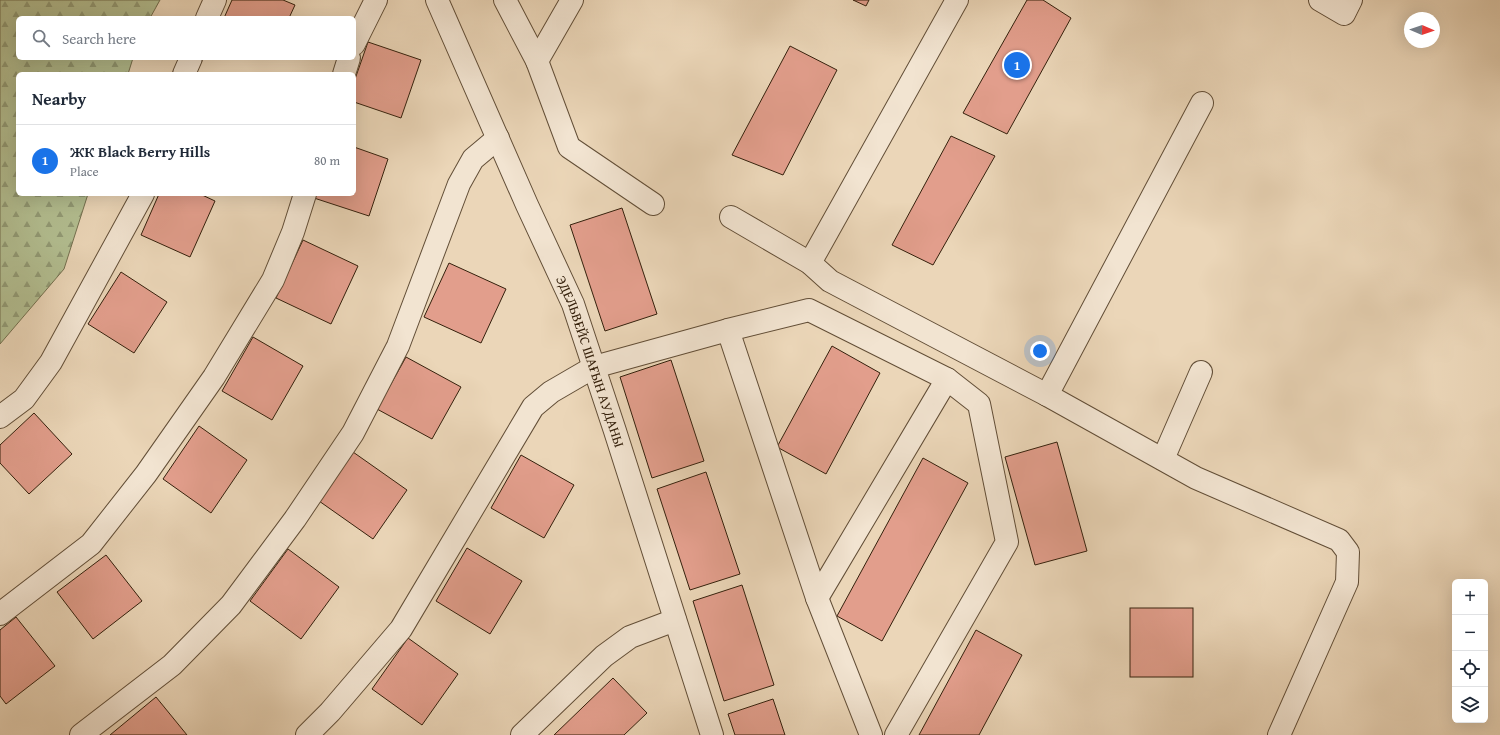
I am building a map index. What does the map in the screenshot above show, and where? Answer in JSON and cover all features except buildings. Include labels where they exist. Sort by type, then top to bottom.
[{"type":"street","points":[[208,16],[214,0]]},
{"type":"street","points":[[356,40],[376,0]]},
{"type":"street","name":"ЭДЕЛЬВЕЙС ШАҒЫН АУДАНЫ","points":[[437,0],[526,204],[573,304],[712,735]]},
{"type":"street","points":[[505,0],[537,61],[569,147],[653,204]]},
{"type":"street","points":[[537,61],[572,0]]},
{"type":"street","points":[[810,262],[957,0]]},
{"type":"street","points":[[1320,0],[1348,7]]},
{"type":"street","points":[[185,72],[190,60]]},
{"type":"street","points":[[345,72],[348,60]]},
{"type":"street","points":[[1047,395],[1202,103]]},
{"type":"street","points":[[81,735],[172,665],[231,604],[295,519],[353,433],[398,346],[460,184],[473,159],[498,138]]},
{"type":"street","points":[[0,417],[24,399],[51,362],[142,196]]},
{"type":"street","points":[[0,614],[91,544],[146,474],[214,378],[273,280],[293,232],[305,196]]},
{"type":"street","points":[[731,217],[810,262],[830,281],[1047,395],[1196,478],[1339,540],[1348,552],[1346,582],[1279,735]]},
{"type":"street","points":[[307,735],[330,712],[401,629],[533,407],[551,392],[594,367],[728,330],[810,310],[948,379],[979,404],[1008,542],[896,735]]},
{"type":"street","points":[[728,330],[818,598],[871,735]]},
{"type":"street","points":[[1163,459],[1201,372]]},
{"type":"street","points":[[818,598],[948,379]]},
{"type":"street","points":[[522,735],[604,656],[630,637],[675,620]]},
{"type":"green space","points":[[0,0],[160,0],[151,16],[16,16],[16,60],[132,60],[129,72],[16,72],[16,196],[87,196],[64,269],[0,344]]},
{"type":"place","name":"ЖК Black Berry Hills","points":[[1017,65]]}]
